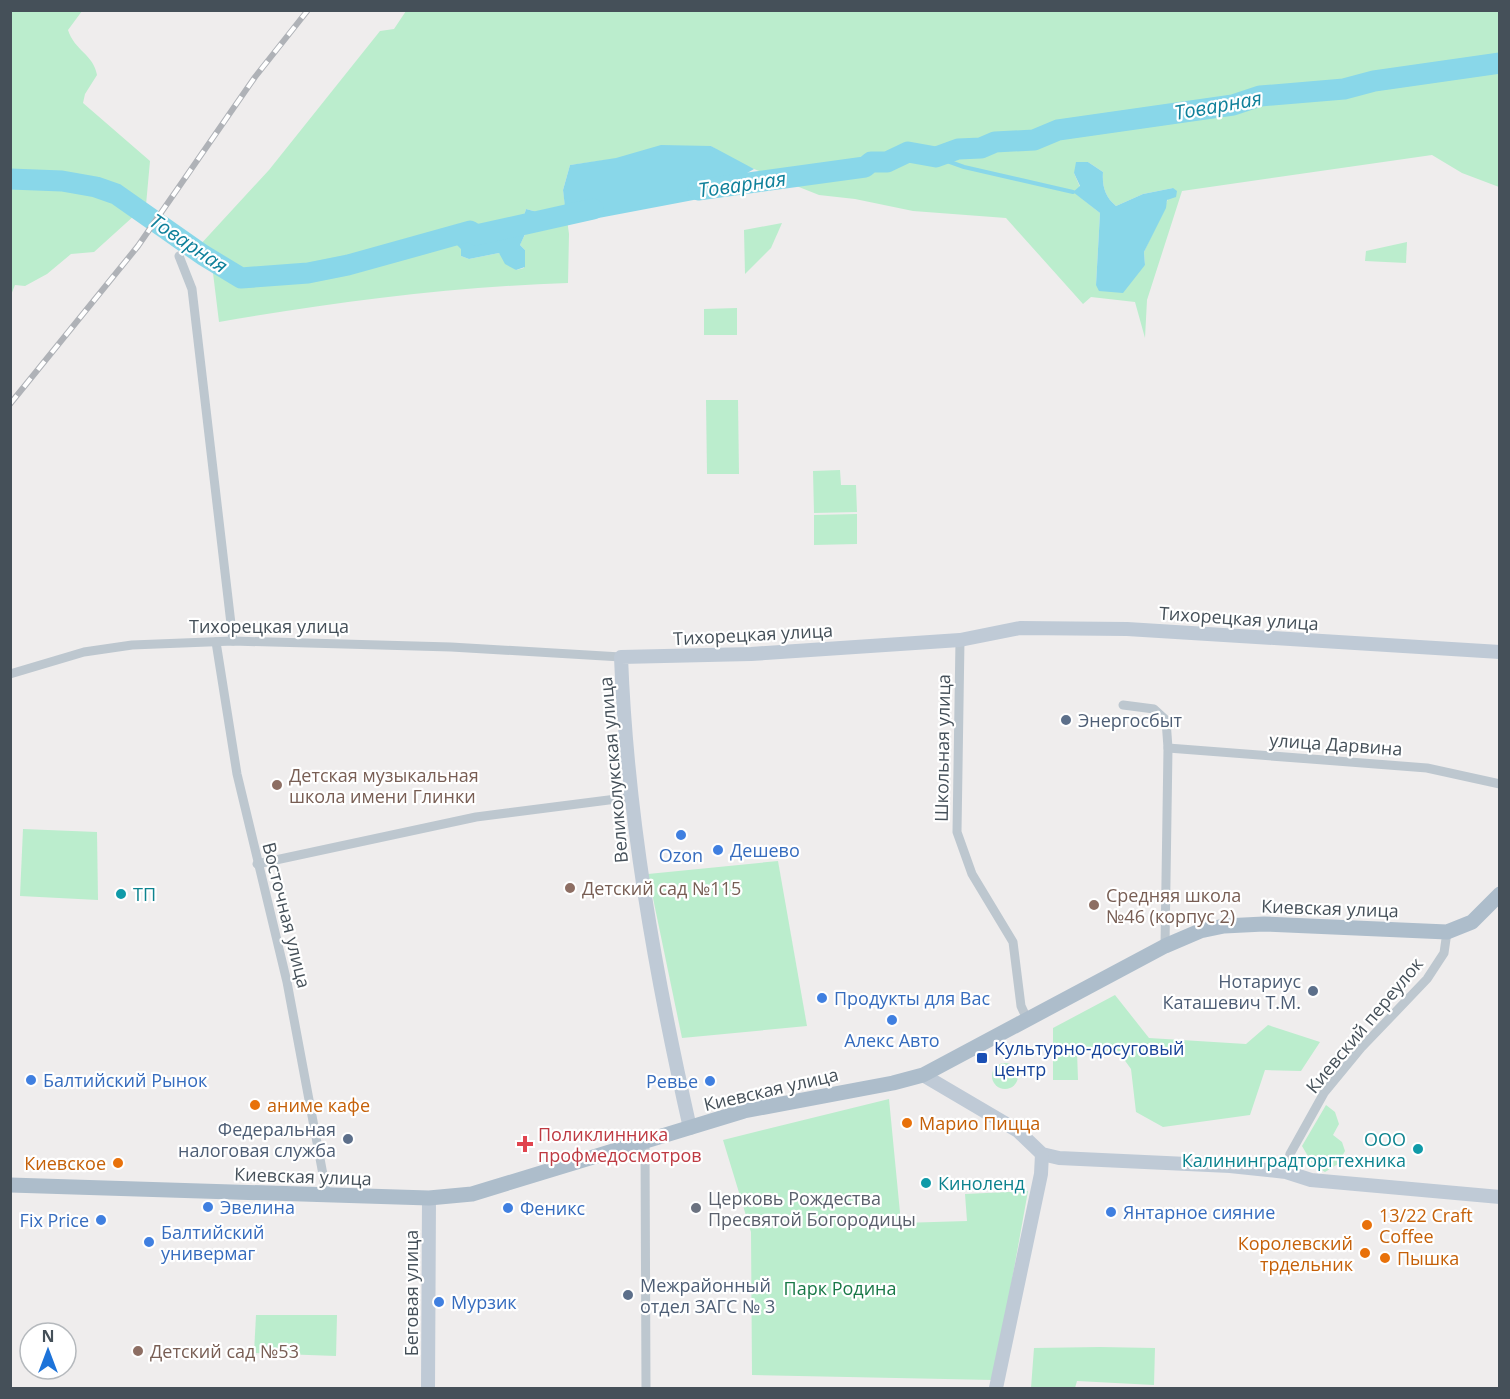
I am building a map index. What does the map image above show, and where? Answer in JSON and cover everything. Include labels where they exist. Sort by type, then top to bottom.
[{"type":"main road","name":"Киевская улица","points":[[10,1185],[429,1198],[472,1194],[744,1111],[923,1075],[1165,946],[1200,931],[1224,926],[1264,924],[1447,932],[1472,922],[1500,894]]},
{"type":"street","points":[[179,256],[192,290],[232,641]]},
{"type":"street","name":"Тихорецкая улица","points":[[10,674],[84,652],[132,645],[232,641],[451,647],[621,657],[751,654],[960,640],[1020,628],[1082,628],[1500,652]]},
{"type":"street","name":"Школьная улица","points":[[960,640],[957,832],[972,874],[1013,942],[1021,1006],[1027,1019]]},
{"type":"street","name":"Восточная улица","points":[[216,642],[237,774],[287,982],[327,1196]]},
{"type":"street","name":"Великолукская улица","points":[[621,657],[637,849],[659,980],[690,1128]]},
{"type":"street","points":[[1123,705],[1154,709],[1166,720],[1168,748],[1165,946]]},
{"type":"street","name":"улица Дарвина","points":[[1168,748],[1427,768],[1500,784]]},
{"type":"street","points":[[257,864],[476,817],[632,797]]},
{"type":"street","name":"Киевский переулок","points":[[1286,1172],[1290,1154],[1324,1093],[1361,1048],[1427,979],[1444,953],[1447,932]]},
{"type":"street","points":[[923,1075],[1018,1131],[1042,1154],[1059,1158],[1286,1172],[1311,1180],[1500,1197]]},
{"type":"street","points":[[645,1142],[646,1389]]},
{"type":"street","points":[[996,1389],[1041,1174],[1042,1154]]},
{"type":"street","name":"Беговая улица","points":[[428,1389],[429,1198]]},
{"type":"green space","points":[[11,10],[82,11],[68,30],[75,43],[92,62],[97,75],[85,94],[83,103],[150,161],[146,205],[94,252],[71,254],[47,274],[25,286],[15,285],[11,295]]},
{"type":"green space","points":[[406,11],[1499,11],[1499,187],[1462,173],[1432,155],[1182,191],[1147,300],[1145,338],[1135,302],[1091,297],[1083,304],[1006,218],[913,211],[855,199],[819,195],[734,161],[711,146],[570,165],[563,190],[569,234],[568,283],[393,296],[219,322],[213,273],[199,246],[269,170],[380,31],[394,29]],"holes":[[[1088,162],[1103,172],[1105,191],[1116,206],[1143,194],[1173,188],[1144,252],[1145,265],[1096,285],[1100,213],[1074,192],[1080,187],[1074,173]],[[526,209],[552,216],[532,227],[523,239],[520,245],[525,250],[524,268],[516,270],[499,253],[469,259],[461,256],[461,248],[455,242],[479,230],[523,219]]]},
{"type":"green space","points":[[782,223],[771,248],[745,274],[744,230]]},
{"type":"green space","points":[[1407,242],[1406,263],[1365,261],[1366,251]]},
{"type":"green space","points":[[737,308],[737,335],[704,335],[704,309]]},
{"type":"green space","points":[[706,400],[738,400],[739,474],[707,474]]},
{"type":"green space","points":[[840,470],[841,485],[856,485],[857,512],[814,513],[813,471]]},
{"type":"green space","points":[[857,514],[857,544],[814,545],[814,515]]},
{"type":"green space","points":[[23,829],[97,832],[98,900],[20,896]]},
{"type":"green space","points":[[778,861],[807,1026],[682,1038],[648,874]]},
{"type":"green space","points":[[1115,995],[1149,1038],[1246,1044],[1268,1025],[1320,1042],[1301,1071],[1265,1070],[1250,1115],[1163,1127],[1136,1112],[1131,1069],[1118,1051],[1077,1051],[1078,1080],[1053,1080],[1053,1028]]},
{"type":"green space","points":[[1005,1063],[1014,1067],[1018,1076],[1014,1085],[1005,1089],[996,1085],[992,1076],[996,1067]]},
{"type":"green space","name":"Парк Родина","points":[[889,1099],[901,1223],[967,1221],[965,1194],[1028,1191],[994,1380],[752,1375],[751,1232],[723,1140]]},
{"type":"green space","points":[[1326,1105],[1335,1112],[1339,1124],[1333,1135],[1342,1142],[1345,1151],[1338,1164],[1325,1172],[1313,1165],[1302,1146]]},
{"type":"green space","points":[[256,1315],[337,1315],[336,1356],[254,1353]]},
{"type":"green space","points":[[1034,1348],[1155,1348],[1154,1385],[1077,1381],[1075,1388],[1031,1388]]},
{"type":"water","points":[[661,145],[711,146],[754,169],[704,198],[567,224],[563,190],[570,165],[616,158]]},
{"type":"water","points":[[1076,162],[1088,162],[1103,172],[1105,191],[1116,206],[1143,194],[1173,188],[1177,191],[1176,197],[1167,200],[1166,208],[1144,252],[1145,265],[1123,293],[1099,291],[1096,285],[1100,213],[1073,192],[1080,186],[1074,173]]},
{"type":"water","points":[[526,209],[552,216],[552,223],[534,223],[526,232],[520,245],[525,250],[525,267],[516,270],[505,264],[499,253],[469,259],[461,256],[461,249],[454,242],[479,231],[523,219]]},
{"type":"waterway","name":"Товарная","points":[[698,190],[865,167],[871,162],[887,162],[908,152],[936,157],[958,149],[981,148],[995,142],[1034,140],[1058,130],[1233,105],[1260,96],[1344,89],[1374,81],[1500,63]]},
{"type":"waterway","points":[[936,157],[964,167],[1073,192]]},
{"type":"waterway","name":"Товарная","points":[[10,179],[62,181],[96,187],[116,194],[203,255],[241,278],[308,273],[348,265],[470,231],[476,235],[593,209]]},
{"type":"railway","points":[[10,404],[138,246],[255,77],[308,10]]},
{"type":"place","name":"Энергосбыт","points":[[1066,720]]},
{"type":"place","name":"Детская музыкальная школа имени Глинки","points":[[277,785]]},
{"type":"place","name":"Ozon","points":[[681,835]]},
{"type":"place","name":"Дешево","points":[[718,850]]},
{"type":"place","name":"Детский сад №115","points":[[570,888]]},
{"type":"place","name":"ТП","points":[[121,894]]},
{"type":"place","name":"Средняя школа №46 (корпус 2)","points":[[1094,905]]},
{"type":"place","name":"Нотариус Каташевич Т.М.","points":[[1313,991]]},
{"type":"place","name":"Продукты для Вас","points":[[822,998]]},
{"type":"place","name":"Алекс Авто","points":[[892,1020]]},
{"type":"place","name":"Культурно-досуговый центр","points":[[982,1058]]},
{"type":"place","name":"Балтийский Рынок","points":[[31,1080]]},
{"type":"place","name":"Ревье","points":[[710,1081]]},
{"type":"place","name":"аниме кафе","points":[[255,1105]]},
{"type":"place","name":"Марио Пицца","points":[[907,1123]]},
{"type":"place","name":"Федеральная налоговая служба","points":[[348,1139]]},
{"type":"place","name":"Поликлинника профмедосмотров","points":[[525,1144]]},
{"type":"place","name":"ООО Калининградторгтехника","points":[[1418,1149]]},
{"type":"place","name":"Киевское","points":[[118,1163]]},
{"type":"place","name":"Киноленд","points":[[926,1183]]},
{"type":"place","name":"Эвелина","points":[[208,1207]]},
{"type":"place","name":"Феникс","points":[[508,1208]]},
{"type":"place","name":"Церковь Рождества Пресвятой Богородицы","points":[[696,1208]]},
{"type":"place","name":"Янтарное сияние","points":[[1111,1212]]},
{"type":"place","name":"Fix Price","points":[[101,1220]]},
{"type":"place","name":"13/22 Craft Coffee","points":[[1367,1225]]},
{"type":"place","name":"Балтийский универмаг","points":[[149,1242]]},
{"type":"place","name":"Королевский трдельник","points":[[1365,1253]]},
{"type":"place","name":"Пышка","points":[[1385,1258]]},
{"type":"place","name":"Межрайонный отдел ЗАГС № 3","points":[[628,1295]]},
{"type":"place","name":"Мурзик","points":[[439,1302]]},
{"type":"place","name":"Детский сад №53","points":[[138,1351]]}]
